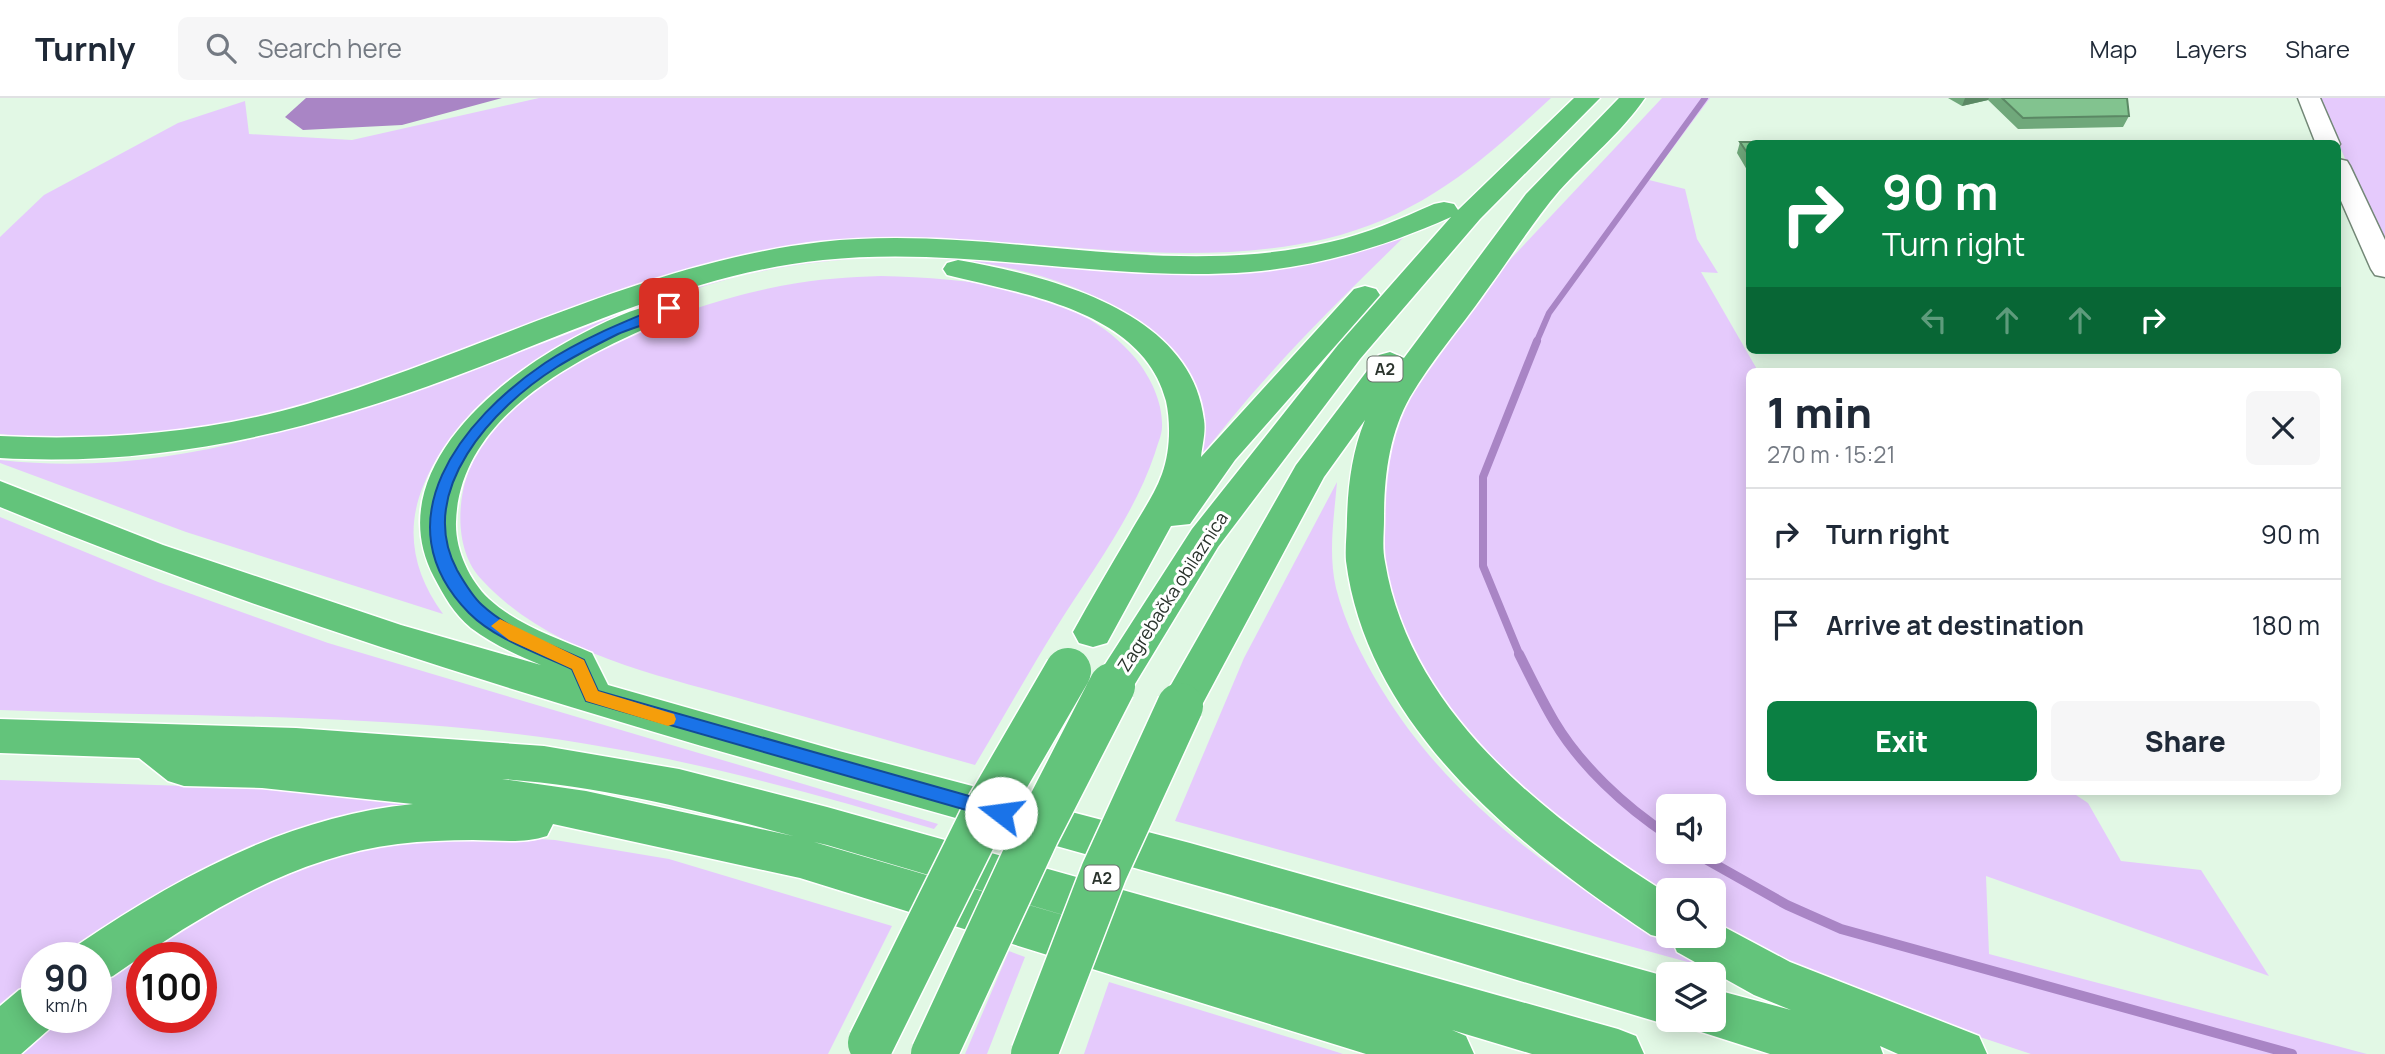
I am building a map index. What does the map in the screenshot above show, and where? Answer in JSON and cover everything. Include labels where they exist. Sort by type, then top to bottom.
[{"type":"highway","name":"A2","points":[[1034,1054],[1104,872],[1180,706],[1310,473],[1389,364],[1552,182],[1633,98]]},
{"type":"highway","points":[[869,1049],[982,819],[1068,671],[1093,632],[1223,452],[1444,210],[1540,129],[1579,107]]},
{"type":"highway","name":"Zagrebačka obilaznica","points":[[934,1054],[1036,834],[1112,686],[1205,538],[1349,352],[1470,213],[1579,107]]},
{"type":"highway","points":[[1552,182],[1412,370],[1387,409],[1373,446],[1362,520],[1366,572],[1379,622],[1402,672],[1441,730],[1485,778],[1545,835],[1622,892],[1656,913]]},
{"type":"highway","points":[[0,447],[111,449],[193,440],[258,427],[376,392],[658,288],[774,258],[877,245],[1153,263],[1255,262],[1309,256],[1354,245],[1444,210]]},
{"type":"highway","points":[[592,696],[578,664],[515,636],[475,609],[457,585],[440,552],[437,519],[444,482],[462,448],[516,390],[552,365],[601,337],[705,296],[773,278],[820,270],[862,267],[947,268],[1020,280],[1082,300],[1132,330],[1170,371],[1180,388],[1185,414],[1187,439],[1181,468],[1168,499],[1093,632]]},
{"type":"highway","points":[[0,493],[150,554],[380,634],[839,769],[1190,863],[1656,998]]},
{"type":"highway","points":[[0,736],[296,746],[544,764],[680,787],[841,830],[1618,1054]]},
{"type":"highway","points":[[148,740],[184,768],[262,770],[437,788],[586,810],[800,858],[1440,1052]]},
{"type":"highway","points":[[112,950],[182,904],[240,876],[331,840],[376,828],[435,822],[550,822],[655,842],[712,840]]},
{"type":"highway","points":[[1716,948],[1772,979],[1961,1054]]},
{"type":"highway","points":[[1726,1017],[1857,1054]]},
{"type":"highway","points":[[0,1039],[21,1021]]},
{"type":"lane","points":[[2309,98],[2326,140]]},
{"type":"lane","points":[[2341,173],[2385,269]]},
{"type":"shaded area","points":[[306,98],[502,98],[402,125],[303,130],[285,117]]},
{"type":"shaded area","points":[[539,98],[1551,98],[1500,144],[1448,184],[1391,216],[1325,239],[1260,250],[1194,253],[928,238],[862,239],[796,245],[696,267],[598,298],[403,371],[305,404],[206,429],[104,440],[0,434],[0,237],[44,195],[178,123],[245,101],[249,134],[352,140]]},
{"type":"shaded area","points":[[1662,98],[1710,98],[1649,180],[1685,189],[1697,239],[1718,273],[1701,272],[1756,368],[1746,368],[1746,795],[2076,795],[2088,803],[2121,861],[2201,870],[2269,976],[1986,876],[1989,954],[2367,1054],[2031,1054],[1938,1023],[1775,959],[1726,933],[1726,878],[1656,878],[1656,893],[1637,881],[1500,771],[1416,668],[1381,573],[1383,451],[1399,412],[1448,334],[1506,264]]},
{"type":"shaded area","points":[[2319,98],[2385,98],[2385,252],[2341,149],[2341,140],[2337,140]]},
{"type":"shaded area","points":[[1407,234],[1269,375],[1194,466],[1183,381],[1172,352],[1149,329],[1132,317],[1071,286],[1027,272],[932,258],[837,260],[744,275],[742,273],[813,262],[860,258],[908,257],[969,258],[1193,274],[1230,273],[1298,264]]},
{"type":"shaded area","points":[[739,276],[647,306],[557,347],[515,374],[479,406],[448,442],[424,484],[414,519],[415,552],[419,568],[443,614],[186,532],[0,463],[0,460],[98,463],[193,452],[286,430],[376,401],[556,333],[647,302]]},
{"type":"shaded area","points":[[881,276],[984,284],[1019,291],[1084,316],[1112,335],[1136,359],[1151,383],[1162,418],[1160,437],[1136,499],[975,765],[680,682],[608,659],[541,627],[511,606],[475,572],[462,539],[460,514],[463,491],[480,449],[509,412],[548,379],[594,351],[695,309],[798,283]]},
{"type":"shaded area","points":[[1337,482],[1332,549],[1336,588],[1350,628],[1368,666],[1413,735],[1485,813],[1525,847],[1656,937],[1656,948],[1674,948],[1696,962],[1687,962],[1175,821],[1244,658]]},
{"type":"shaded area","points":[[0,517],[158,582],[328,643],[938,824],[934,829],[728,772],[623,750],[517,734],[324,719],[0,710]]},
{"type":"shaded area","points":[[0,780],[283,789],[471,807],[155,898],[90,942],[21,942],[21,996],[0,1012]]},
{"type":"shaded area","points":[[479,835],[555,840],[669,859],[892,926],[828,1054],[8,1054],[31,1033],[112,1033],[112,971],[126,962],[126,1033],[217,1033],[217,942],[158,942],[228,899],[288,873],[350,854],[414,842]]},
{"type":"shaded area","points":[[1009,951],[1025,957],[987,1054],[965,1054]]},
{"type":"shaded area","points":[[1109,982],[1337,1052],[1343,1054],[1084,1054]]},
{"type":"building","points":[[2002,98],[2127,98],[2129,116],[2023,118]]},
{"type":"waterway","points":[[1536,343],[1549,313],[1705,98]]},
{"type":"waterway","points":[[1520,656],[1483,566],[1483,477],[1537,341]]},
{"type":"waterway","points":[[1520,656],[1554,721],[1577,753],[1620,798],[1656,826]]},
{"type":"waterway","points":[[1714,864],[1787,905],[1841,929],[2292,1054]]},
{"type":"slow traffic","points":[[500,626],[515,636],[578,664],[592,696],[668,719]]},
{"type":"route","points":[[669,308],[592,342],[552,365],[516,390],[462,448],[444,482],[437,519],[440,552],[457,585],[475,609],[515,636],[578,664],[592,696],[839,769],[1001,813]]}]
